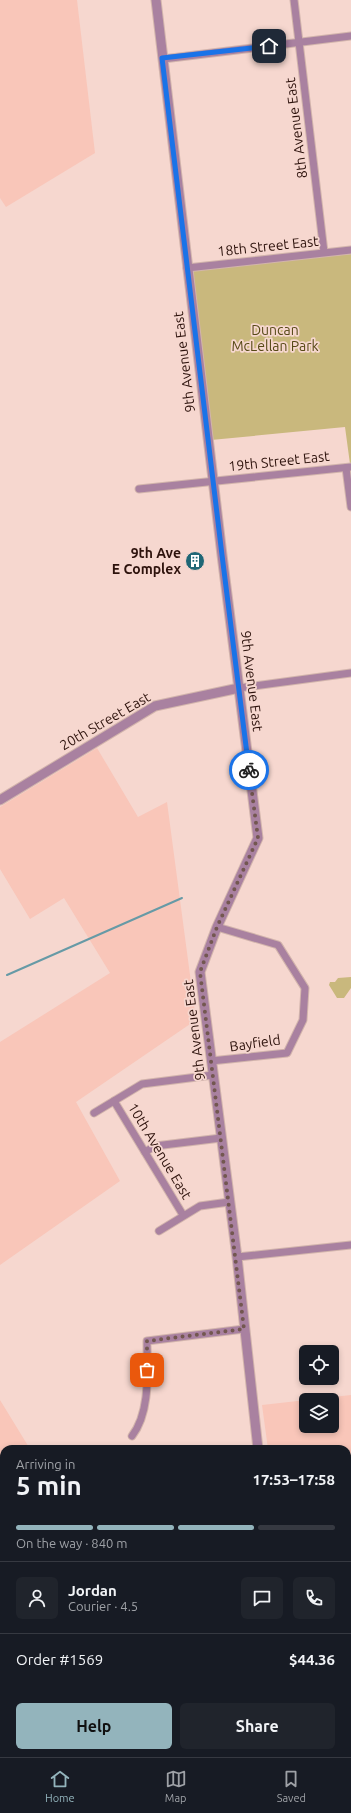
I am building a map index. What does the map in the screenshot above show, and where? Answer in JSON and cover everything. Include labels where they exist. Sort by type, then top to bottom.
[{"type":"street","name":"9th Avenue East","points":[[156,0],[187,268],[258,838],[217,927],[200,972],[236,1257],[258,1445]]},
{"type":"street","name":"8th Avenue East","points":[[294,0],[324,252]]},
{"type":"street","points":[[162,58],[351,36]]},
{"type":"street","name":"18th Street East","points":[[187,268],[351,250]]},
{"type":"street","points":[[349,467],[351,507]]},
{"type":"street","name":"19th Street East","points":[[139,489],[349,467]]},
{"type":"street","name":"20th Street East","points":[[0,800],[155,706],[239,688],[351,674]]},
{"type":"street","name":"Bayfield","points":[[211,1061],[287,1053],[303,1020],[305,988],[278,945],[217,927]]},
{"type":"street","points":[[94,1113],[142,1084],[213,1075]]},
{"type":"street","name":"10th Avenue East","points":[[114,1101],[183,1215]]},
{"type":"street","points":[[145,1152],[155,1146],[221,1138]]},
{"type":"street","points":[[159,1231],[200,1206],[229,1202]]},
{"type":"street","points":[[236,1257],[351,1245]]},
{"type":"street","points":[[132,1436],[136,1431],[144,1404],[148,1382],[147,1341],[244,1329]]},
{"type":"shaded area","points":[[0,0],[77,0],[95,153],[6,207],[0,198]]},
{"type":"shaded area","points":[[97,748],[138,817],[167,802],[196,1020],[76,1102],[120,1181],[0,1265],[0,1042],[110,973],[64,898],[30,919],[0,869],[0,807]]},
{"type":"shaded area","points":[[351,1395],[351,1445],[267,1445],[262,1405],[299,1401],[299,1433],[339,1433],[339,1396]]},
{"type":"shaded area","points":[[0,1400],[28,1445],[0,1445]]},
{"type":"green space","name":"Duncan McLellan Park","points":[[351,254],[351,464],[345,427],[211,440],[190,270]]},
{"type":"green space","points":[[351,977],[351,988],[344,998],[337,998],[329,985],[330,982],[335,982],[338,978]]},
{"type":"waterway","points":[[7,975],[182,898]]},
{"type":"way so far","points":[[147,1370],[147,1341],[244,1329],[200,972],[217,927],[258,838],[249,770]]},
{"type":"place","name":"9th Ave E Complex","points":[[195,561]]},
{"type":"route","points":[[249,770],[162,58],[269,46]]}]
